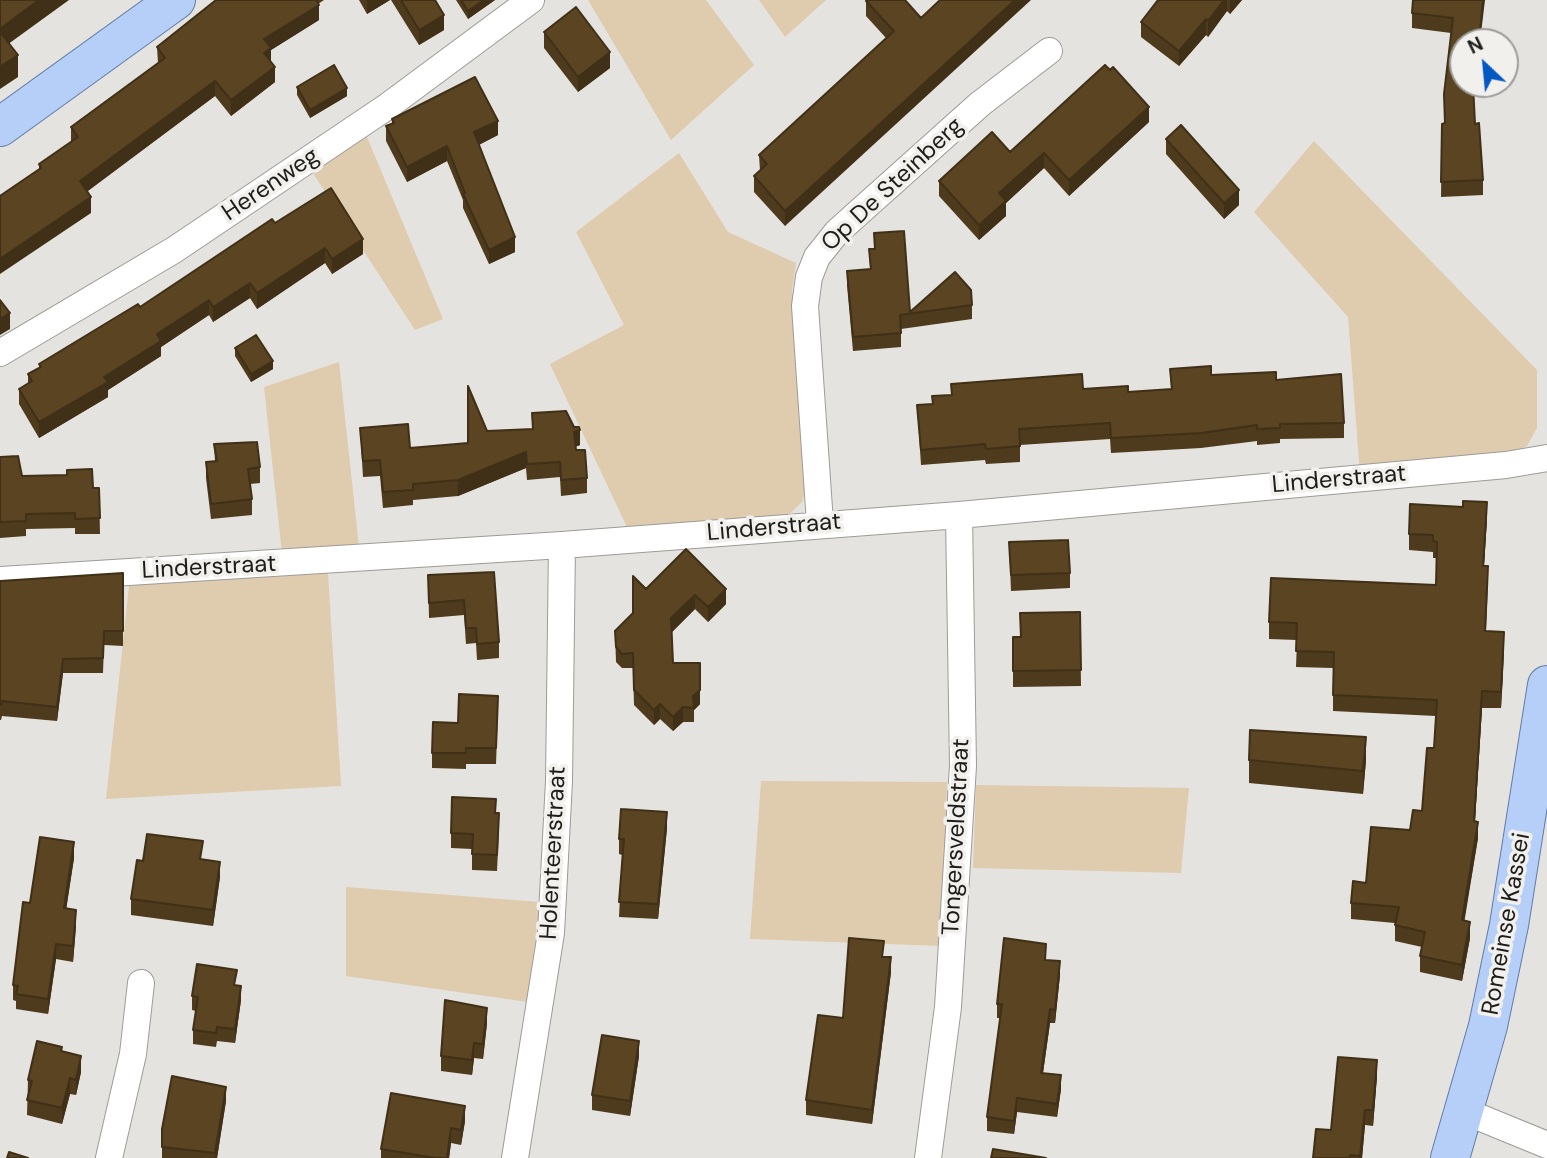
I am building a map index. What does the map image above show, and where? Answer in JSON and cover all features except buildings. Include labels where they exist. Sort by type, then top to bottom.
[{"type":"main road","points":[[0,127],[176,0]]},
{"type":"main road","name":"Romeinse Kassei","points":[[1450,1158],[1488,1026],[1509,925],[1547,685]]},
{"type":"street","name":"Herenweg","points":[[0,353],[185,242],[388,106],[531,0]]},
{"type":"street","name":"Op De Steinberg","points":[[820,523],[806,306],[809,276],[817,257],[837,232],[980,104],[1049,51]]},
{"type":"street","name":"Linderstraat","points":[[0,580],[562,545],[820,523],[959,515],[1506,465],[1547,458]]},
{"type":"street","name":"Tongersveldstraat","points":[[928,1158],[948,1007],[963,766],[959,515]]},
{"type":"street","name":"Holenteerstraat","points":[[514,1158],[551,933],[559,781],[562,545]]},
{"type":"street","points":[[108,1158],[133,1054],[141,983]]},
{"type":"street","points":[[1464,1111],[1547,1145]]},
{"type":"shaded area","points":[[588,0],[706,0],[754,65],[671,140]]},
{"type":"shaded area","points":[[759,0],[826,0],[785,37]]},
{"type":"shaded area","points":[[364,130],[443,319],[415,330],[309,167]]},
{"type":"shaded area","points":[[1314,141],[1537,370],[1537,428],[1527,446],[1506,456],[1360,474],[1348,317],[1254,212]]},
{"type":"shaded area","points":[[679,153],[728,232],[796,263],[792,290],[806,488],[802,502],[787,516],[627,527],[550,364],[624,325],[576,232]]},
{"type":"shaded area","points":[[339,362],[359,547],[282,553],[264,387]]},
{"type":"shaded area","points":[[244,572],[254,578],[328,573],[341,786],[106,799],[130,577]]},
{"type":"shaded area","points":[[761,781],[947,782],[942,946],[750,939]]},
{"type":"shaded area","points":[[976,785],[1189,788],[1181,873],[973,868]]},
{"type":"shaded area","points":[[346,887],[540,902],[528,1002],[346,976]]}]
